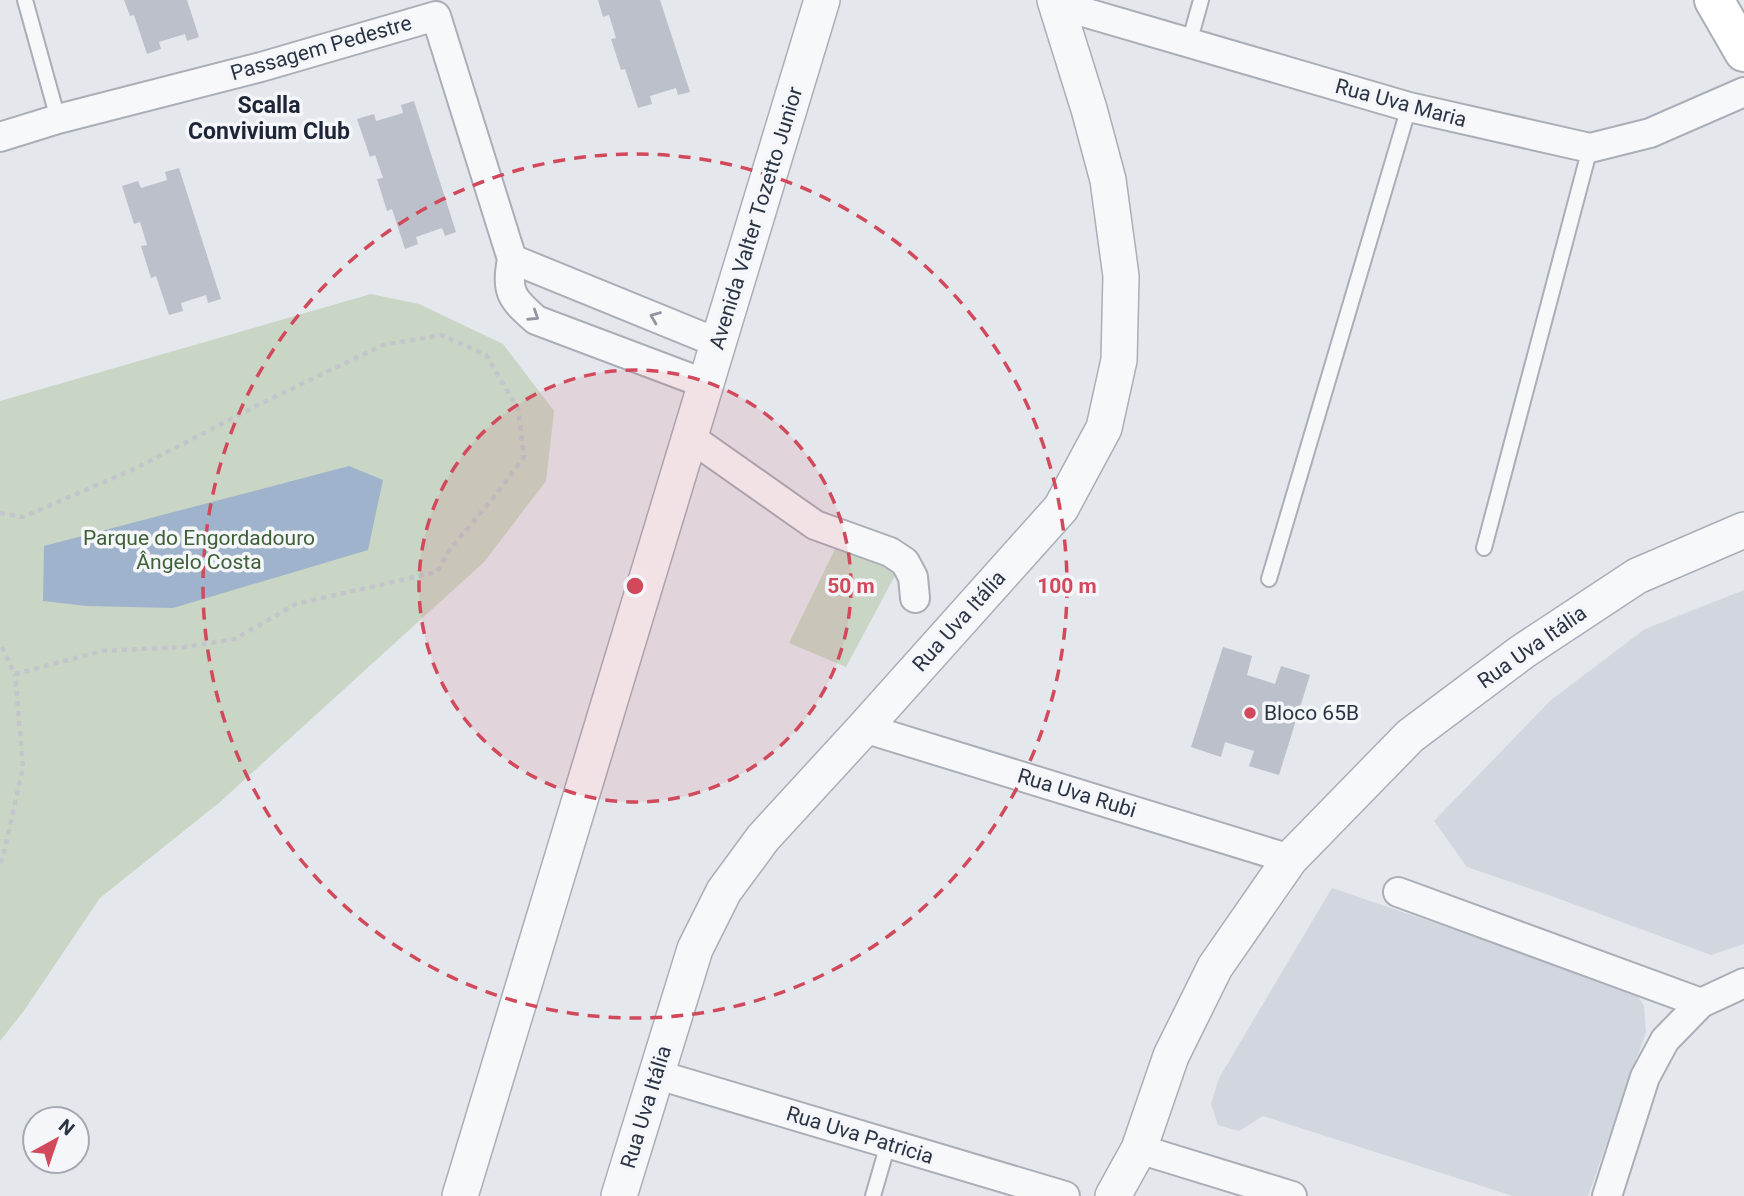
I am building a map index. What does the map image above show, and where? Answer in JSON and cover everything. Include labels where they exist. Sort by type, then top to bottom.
[{"type":"main road","points":[[1714,0],[1744,52]]},
{"type":"street","name":"Avenida Valter Tozetto Junior","points":[[460,1196],[822,0]]},
{"type":"street","name":"Rua Uva Maria","points":[[1055,2],[1409,107],[1590,148],[1650,133],[1744,92]]},
{"type":"street","name":"Rua Uva Itália","points":[[619,1196],[695,949],[724,891],[763,838],[1061,508],[1104,428],[1119,360],[1121,276],[1108,180],[1055,2]]},
{"type":"street","name":"Passagem Pedestre","points":[[0,137],[436,16],[512,259],[509,278],[515,302],[536,320],[706,384]]},
{"type":"street","points":[[512,259],[719,343]]},
{"type":"street","points":[[690,437],[815,526],[890,552],[905,562],[913,578],[915,598]]},
{"type":"street","name":"Rua Uva Itália","points":[[1113,1196],[1139,1149],[1171,1056],[1211,976],[1290,859],[1410,736],[1522,652],[1637,576],[1744,530]]},
{"type":"street","name":"Rua Uva Rubi","points":[[864,728],[1290,859]]},
{"type":"street","points":[[1398,892],[1701,1003]]},
{"type":"street","points":[[1607,1196],[1645,1077],[1665,1040],[1701,1003],[1744,983]]},
{"type":"street","name":"Rua Uva Patricia","points":[[655,1074],[1065,1196]]},
{"type":"street","points":[[1139,1149],[1292,1196]]},
{"type":"lane","points":[[26,0],[58,119]]},
{"type":"lane","points":[[1189,43],[1201,0]]},
{"type":"lane","points":[[1269,579],[1409,107]]},
{"type":"lane","points":[[1484,548],[1590,148]]},
{"type":"lane","points":[[873,1196],[888,1144]]},
{"type":"path","points":[[0,513],[23,517],[132,470],[383,345],[441,335],[486,355],[518,410],[524,457],[450,549],[437,572],[296,604],[235,639],[185,647],[102,651],[15,674]]},
{"type":"path","points":[[0,643],[15,674],[23,767],[0,863]]},
{"type":"shaded area","points":[[1744,590],[1744,944],[1711,955],[1467,867],[1434,821],[1551,700],[1645,629]]},
{"type":"shaded area","points":[[1332,888],[1635,991],[1644,1006],[1646,1032],[1588,1196],[1513,1196],[1263,1116],[1239,1131],[1218,1125],[1211,1104],[1219,1078]]},
{"type":"green space","name":"Parque do Engordadouro Ângelo Costa","points":[[371,294],[419,304],[503,344],[554,411],[546,481],[484,562],[220,802],[100,898],[23,1012],[0,1041],[0,401]]},
{"type":"green space","points":[[840,539],[898,570],[846,667],[789,643]]},
{"type":"water","points":[[349,466],[383,480],[368,550],[173,608],[86,606],[43,601],[44,546]]},
{"type":"building","points":[[124,0],[187,0],[199,37],[187,41],[185,34],[159,42],[161,49],[147,54],[134,15],[130,16]]},
{"type":"building","points":[[598,0],[660,0],[690,92],[678,95],[676,88],[650,96],[652,104],[638,108],[625,69],[621,70],[611,39],[616,38],[609,15],[603,17]]},
{"type":"building","points":[[414,101],[456,232],[445,236],[442,228],[416,237],[418,244],[405,249],[392,209],[387,211],[377,179],[383,178],[375,155],[370,157],[357,119],[374,114],[376,121],[403,113],[401,105]]},
{"type":"building","points":[[179,168],[221,299],[208,303],[206,295],[181,303],[183,311],[169,315],[156,276],[151,278],[141,246],[147,245],[140,222],[134,224],[122,186],[138,181],[141,188],[167,180],[165,172]]},
{"type":"building","name":"Bloco 65B","points":[[1223,647],[1252,656],[1247,675],[1275,684],[1281,666],[1310,675],[1279,775],[1249,766],[1254,751],[1225,742],[1221,757],[1191,747]]},
{"type":"place","name":"Bloco 65B","points":[[1250,713]]},
{"type":"district","name":"Scalla Convivium Club","points":[[269,118]]}]
